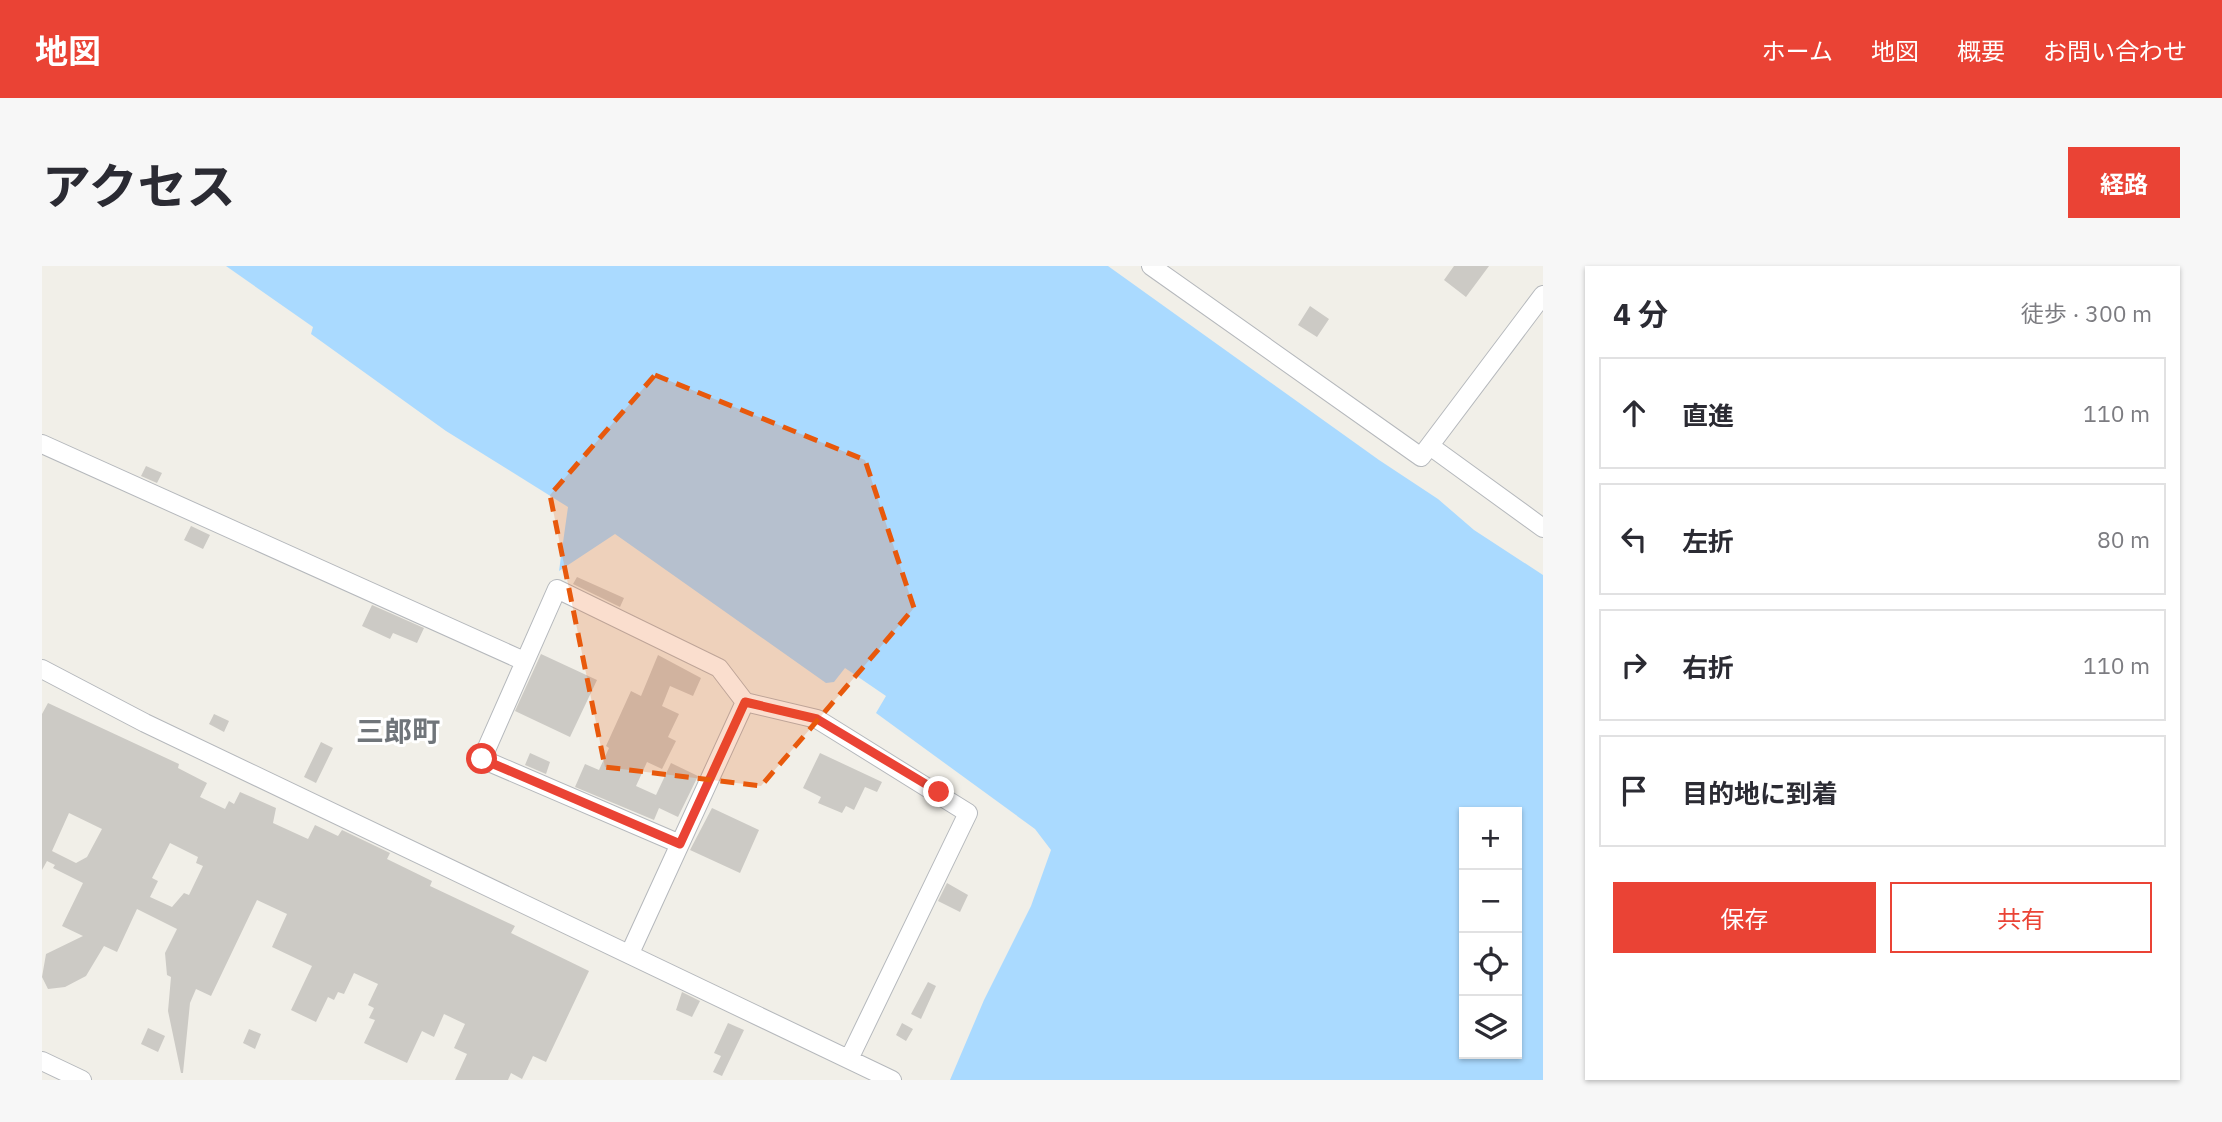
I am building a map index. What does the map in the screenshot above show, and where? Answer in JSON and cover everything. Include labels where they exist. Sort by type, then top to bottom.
[{"type":"lane","points":[[1151,266],[1421,457],[1543,295]]},
{"type":"lane","points":[[42,444],[524,661]]},
{"type":"lane","points":[[1430,446],[1543,528]]},
{"type":"lane","points":[[680,844],[482,759],[556,589],[719,668],[745,702],[817,719],[968,813],[849,1059]]},
{"type":"lane","points":[[42,670],[145,723],[892,1080]]},
{"type":"lane","points":[[629,953],[745,702]]},
{"type":"lane","points":[[42,1061],[82,1080]]},
{"type":"highlighted area","points":[[655,375],[865,460],[914,608],[761,786],[605,767],[550,495]]},
{"type":"water","points":[[226,266],[1108,266],[1379,460],[1438,499],[1474,530],[1543,575],[1543,1080],[950,1080],[984,1000],[1031,906],[1051,850],[1035,829],[876,713],[886,696],[845,668],[834,682],[826,683],[615,534],[559,571],[568,507],[446,431],[311,334],[313,327]]},
{"type":"building","points":[[1454,266],[1489,266],[1466,297],[1444,280]]},
{"type":"building","points":[[1310,306],[1329,319],[1317,337],[1298,325]]},
{"type":"building","points":[[146,466],[162,473],[157,483],[141,476]]},
{"type":"building","points":[[191,526],[210,535],[203,549],[184,540]]},
{"type":"building","points":[[577,577],[624,598],[620,607],[573,584]]},
{"type":"building","points":[[372,605],[424,628],[417,643],[393,633],[390,639],[362,626]]},
{"type":"building","points":[[541,654],[597,680],[570,737],[515,711]]},
{"type":"building","points":[[658,655],[701,678],[693,696],[670,686],[662,706],[679,714],[668,737],[676,741],[662,769],[647,762],[636,786],[656,795],[671,763],[698,776],[678,817],[659,808],[654,820],[575,787],[585,764],[599,770],[609,748],[606,746],[631,691],[641,696]]},
{"type":"building","points":[[48,703],[179,764],[178,768],[207,783],[200,797],[225,809],[229,801],[234,804],[240,792],[276,808],[273,823],[308,839],[315,825],[338,836],[342,830],[390,853],[387,859],[432,881],[430,886],[515,926],[511,933],[589,971],[546,1062],[533,1056],[522,1079],[511,1073],[508,1080],[455,1080],[467,1054],[454,1048],[465,1024],[444,1014],[434,1037],[422,1031],[407,1063],[364,1043],[375,1020],[369,1018],[374,1008],[368,1005],[378,984],[354,973],[344,994],[338,992],[334,1000],[328,997],[316,1022],[291,1010],[312,966],[272,947],[287,914],[257,900],[211,996],[196,989],[190,1003],[183,1073],[168,1011],[171,977],[167,975],[165,953],[177,929],[137,909],[117,952],[104,946],[86,976],[65,987],[48,989],[42,977],[46,954],[83,936],[62,926],[83,883],[53,868],[55,865],[47,861],[42,870],[42,714]],"holes":[[[69,813],[102,829],[87,857],[76,863],[52,851]],[[170,843],[198,857],[196,863],[203,866],[189,895],[184,893],[172,907],[150,897],[158,881],[152,878]]]},
{"type":"building","points":[[214,714],[229,721],[224,732],[209,724]]},
{"type":"building","points":[[321,742],[333,748],[316,783],[304,777]]},
{"type":"building","points":[[530,753],[550,762],[546,774],[525,765]]},
{"type":"building","points":[[820,753],[882,782],[877,792],[865,787],[854,810],[846,806],[842,813],[818,803],[821,797],[803,788]]},
{"type":"building","points":[[712,808],[759,830],[740,873],[690,850]]},
{"type":"building","points":[[947,883],[968,895],[960,912],[938,901]]},
{"type":"building","points":[[928,982],[936,986],[921,1019],[911,1014]]},
{"type":"building","points":[[682,992],[700,1001],[692,1017],[676,1010]]},
{"type":"building","points":[[728,1023],[744,1030],[722,1076],[713,1072],[721,1056],[714,1053]]},
{"type":"building","points":[[902,1023],[913,1029],[906,1041],[896,1035]]},
{"type":"building","points":[[148,1028],[165,1036],[158,1052],[141,1044]]},
{"type":"building","points":[[249,1029],[261,1034],[255,1049],[243,1043]]},
{"type":"district","name":"三郎町","points":[[398,730]]},
{"type":"route","points":[[482,759],[680,844],[745,702],[817,719],[939,792]]}]
